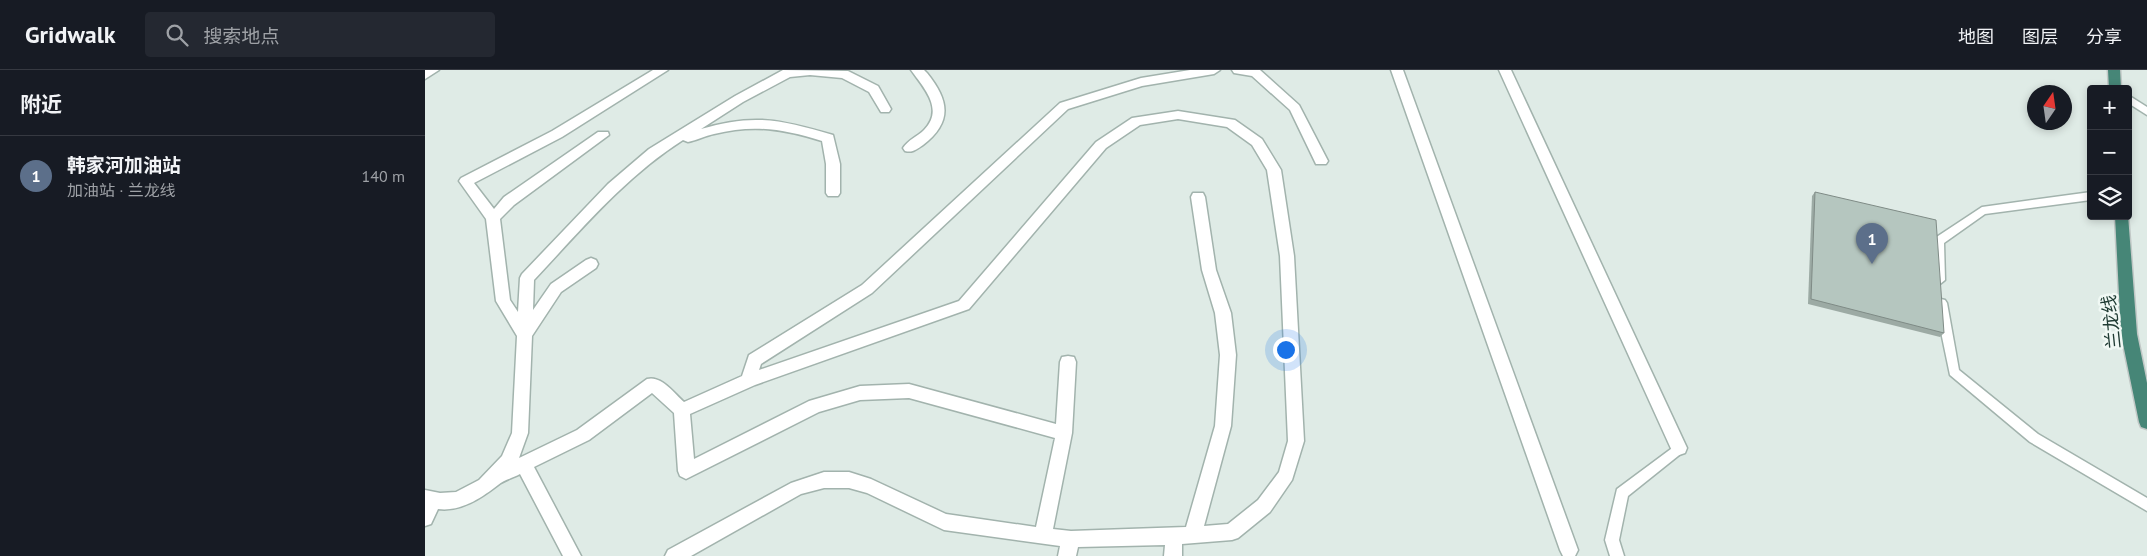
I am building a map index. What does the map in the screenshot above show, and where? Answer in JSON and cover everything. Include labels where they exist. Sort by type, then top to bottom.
[{"type":"highway","points":[[2114,70],[2115,85]]},
{"type":"highway","name":"兰龙线","points":[[2122,220],[2129,334],[2147,422]]},
{"type":"street","points":[[425,75],[433,70]]},
{"type":"street","points":[[524,335],[503,301],[493,218],[466,181],[557,134],[662,70]]},
{"type":"street","points":[[497,477],[518,447],[527,278],[613,187],[654,152],[739,99],[790,72],[810,70],[843,74],[874,89],[885,109]]},
{"type":"street","points":[[911,148],[933,127],[939,110],[933,89],[917,70]]},
{"type":"street","points":[[749,380],[754,360],[867,289],[1064,106],[1141,82],[1214,70]]},
{"type":"street","points":[[1238,70],[1255,72],[1295,108],[1321,161]]},
{"type":"street","points":[[1397,70],[1569,550]]},
{"type":"street","points":[[1505,70],[1679,448]]},
{"type":"street","points":[[674,556],[797,488],[824,480],[849,480],[871,487],[944,522],[1043,536],[1069,548],[1174,536],[1233,532],[1264,506],[1286,475],[1296,441],[1287,256],[1273,170],[1257,142],[1230,123],[1179,115],[1137,121],[1101,145],[964,305],[749,380],[682,410]]},
{"type":"street","points":[[654,152],[702,132],[753,124],[786,125],[827,138],[833,164],[833,193]]},
{"type":"street","points":[[493,218],[509,201],[603,135]]},
{"type":"street","points":[[1193,535],[1223,426],[1228,355],[1223,313],[1209,270],[1198,197]]},
{"type":"street","points":[[524,335],[556,288],[591,264]]},
{"type":"street","points":[[1043,536],[1064,433],[1068,362]]},
{"type":"street","points":[[425,518],[428,500],[447,502],[464,498],[480,490],[497,477],[583,435],[653,384],[682,410],[686,471],[815,406],[860,393],[909,392],[1064,433]]},
{"type":"street","points":[[523,464],[571,556]]},
{"type":"street","points":[[1173,556],[1174,536]]},
{"type":"lane","points":[[2132,101],[2147,112]]},
{"type":"lane","points":[[2087,197],[1982,211],[1939,241],[1940,302],[1953,372],[2034,438],[2147,505]]},
{"type":"lane","points":[[1617,556],[1612,540],[1622,493],[1679,448]]},
{"type":"building","points":[[1815,192],[1936,220],[1944,333],[1811,299]]},
{"type":"place","name":"韩家河加油站","points":[[1872,264]]}]
